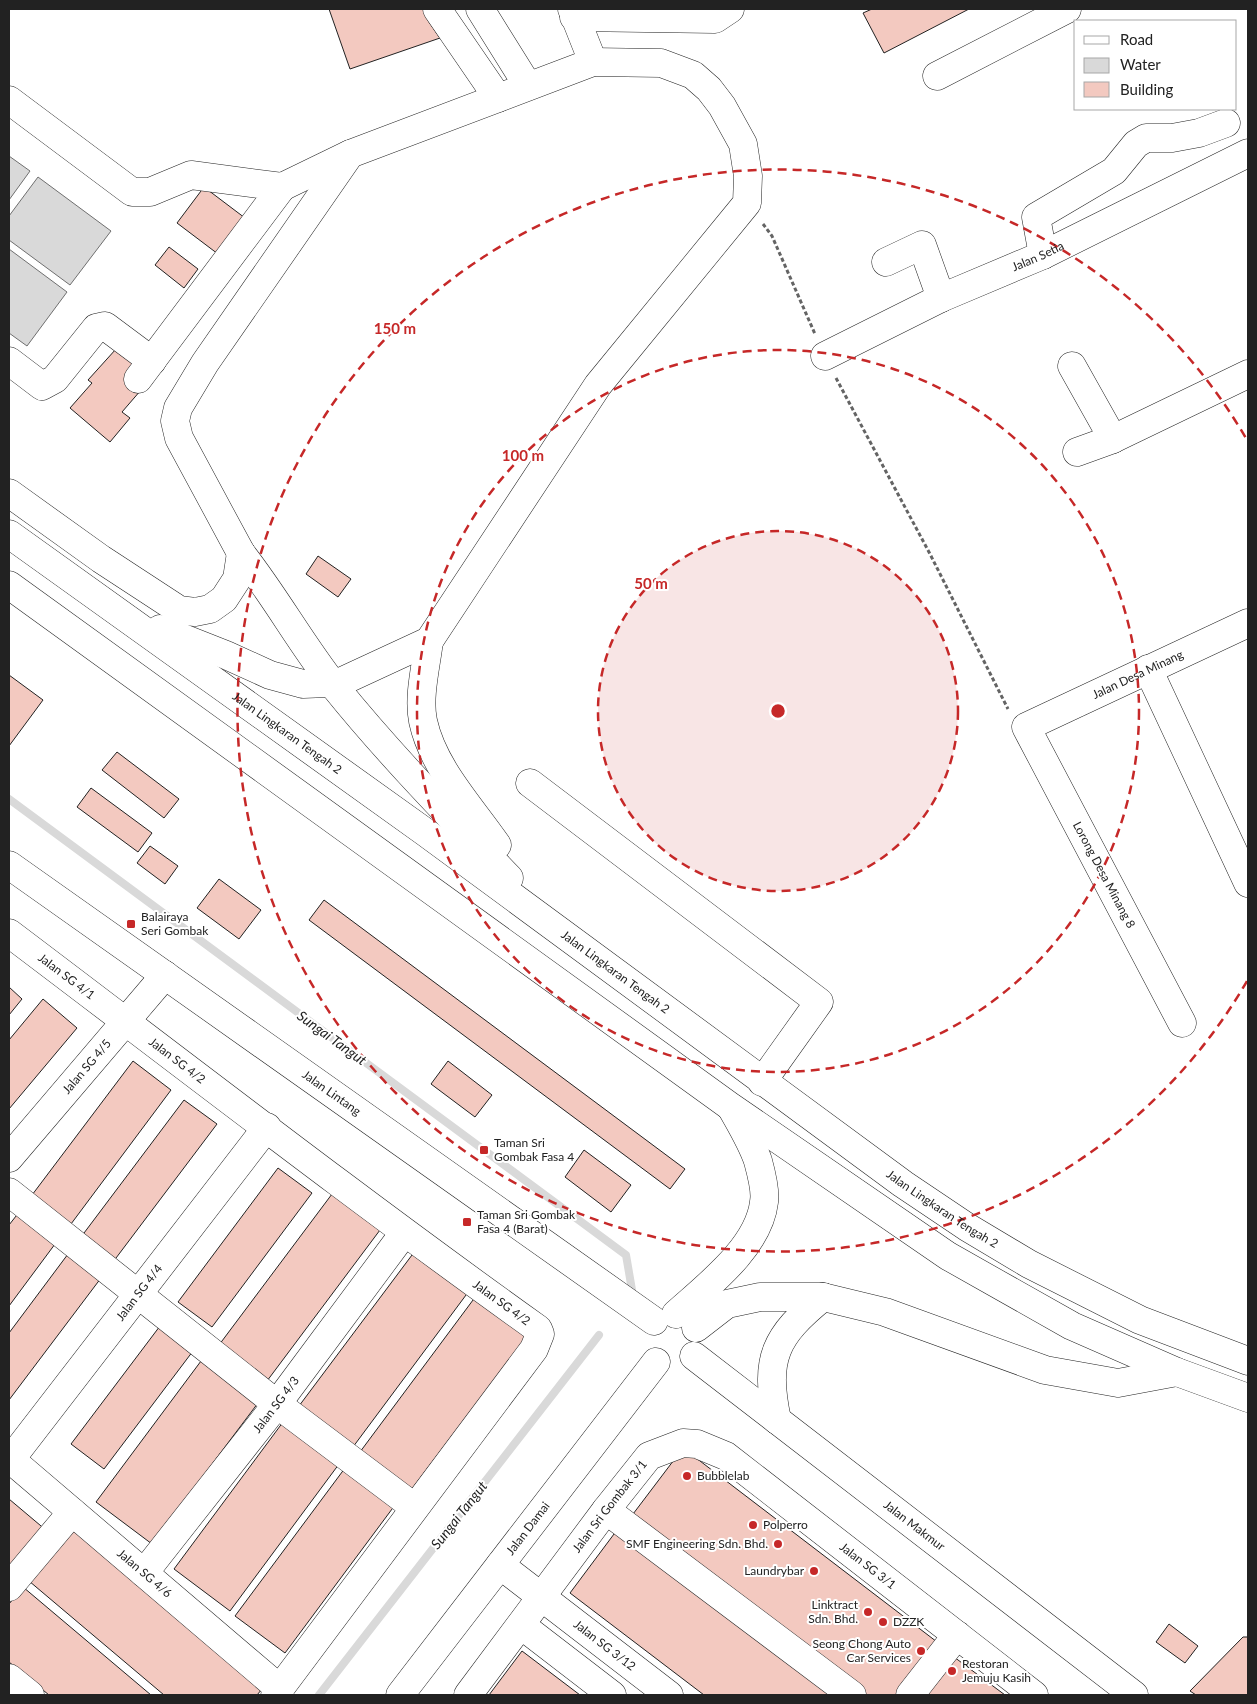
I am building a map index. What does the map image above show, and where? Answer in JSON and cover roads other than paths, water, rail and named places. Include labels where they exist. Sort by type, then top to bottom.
[{"type":"main road","points":[[437,9],[498,98]]},
{"type":"main road","points":[[480,9],[528,86]]},
{"type":"main road","points":[[593,62],[573,13],[715,19],[730,9]]},
{"type":"main road","points":[[936,76],[1067,9]]},
{"type":"main road","points":[[9,361],[42,386],[55,380],[96,328],[105,326],[145,370],[282,187],[350,154],[593,62],[661,63],[693,75],[709,90],[722,106],[743,144],[748,176],[748,203],[598,386],[430,641],[423,696],[423,721],[439,763],[556,928]]},
{"type":"main road","points":[[9,100],[132,192],[150,192],[191,175],[282,187]]},
{"type":"main road","points":[[1043,255],[1036,216],[1114,171],[1136,144],[1146,138],[1172,138],[1199,133],[1226,123]]},
{"type":"main road","points":[[350,154],[205,364],[178,408],[175,421],[179,438],[241,553],[262,579],[334,685],[401,766],[556,928]]},
{"type":"main road","name":"Jalan Setia","points":[[824,356],[941,298],[1043,255],[1248,154]]},
{"type":"main road","points":[[886,262],[922,245],[941,298]]},
{"type":"main road","points":[[1072,366],[1113,439]]},
{"type":"main road","points":[[1077,452],[1113,439],[1248,374]]},
{"type":"main road","points":[[9,493],[101,559],[180,610],[195,612],[210,609],[224,599],[237,579],[241,553]]},
{"type":"main road","name":"Jalan Lingkaran Tengah 2","points":[[9,534],[556,928],[762,1082],[903,1184],[967,1227],[1029,1264],[1140,1320],[1248,1362]]},
{"type":"main road","points":[[9,586],[731,1107],[948,1256],[1012,1294],[1072,1326],[1177,1372],[1248,1398]]},
{"type":"main road","points":[[124,616],[226,655],[270,675],[303,684],[328,683],[334,685],[430,641]]},
{"type":"main road","name":"Jalan Desa Minang","points":[[1026,727],[1248,623]]},
{"type":"main road","points":[[1148,669],[1248,883]]},
{"type":"main road","name":"Lorong Desa Minang 8","points":[[1026,727],[1182,1023]]},
{"type":"main road","points":[[530,783],[819,1002],[762,1082]]},
{"type":"main road","name":"Jalan Lintang","points":[[9,865],[165,976],[675,1321]]},
{"type":"main road","name":"Jalan SG 4/1","points":[[9,933],[126,1021]]},
{"type":"main road","name":"Jalan SG 4/5","points":[[9,1158],[165,976]]},
{"type":"main road","name":"Jalan SG 4/2","points":[[126,1021],[404,1233],[538,1329],[540,1334],[534,1348],[414,1506],[278,1692]]},
{"type":"main road","points":[[675,1321],[748,1243],[762,1216],[765,1200],[758,1160],[731,1107]]},
{"type":"main road","name":"Jalan SG 4/4","points":[[10,1458],[267,1127]]},
{"type":"main road","points":[[9,1192],[277,1404],[414,1506]]},
{"type":"main road","name":"Jalan SG 4/3","points":[[144,1573],[277,1404],[404,1233]]},
{"type":"main road","points":[[675,1321],[699,1339],[698,1348],[694,1356],[681,1366],[672,1368],[656,1362],[647,1350],[646,1334],[675,1321],[727,1304],[760,1297],[823,1297],[885,1312],[1044,1370],[1118,1383],[1177,1372]]},
{"type":"main road","points":[[778,1420],[771,1391],[772,1362],[786,1332],[800,1316],[823,1297]]},
{"type":"main road","name":"Jalan Makmur","points":[[694,1356],[1134,1695]]},
{"type":"main road","name":"Jalan Damai","points":[[400,1695],[656,1362]]},
{"type":"main road","name":"Jalan Sri Gombak 3/1","points":[[541,1596],[649,1456],[683,1443],[697,1444]]},
{"type":"main road","name":"Jalan SG 3/1","points":[[697,1444],[726,1456],[1034,1695]]},
{"type":"main road","name":"Jalan SG 4/6","points":[[10,1458],[144,1573],[278,1692]]},
{"type":"main road","points":[[606,1510],[852,1695]]},
{"type":"main road","points":[[9,1588],[72,1512]]},
{"type":"main road","name":"Jalan SG 3/12","points":[[500,1565],[669,1695]]},
{"type":"main road","points":[[468,1695],[522,1625],[541,1596]]},
{"type":"main road","points":[[522,1625],[608,1694]]},
{"type":"main road","points":[[910,1695],[957,1635]]},
{"type":"main road","points":[[9,1678],[30,1695]]},
{"type":"water","points":[[9,156],[30,171],[9,200]]},
{"type":"water","points":[[38,177],[111,231],[70,285],[9,240],[9,216]]},
{"type":"water","points":[[9,249],[67,292],[27,346],[9,333]]},
{"type":"waterway","name":"Sungai Tangut","points":[[9,799],[626,1255],[632,1290]]},
{"type":"waterway","name":"Sungai Tangut","points":[[319,1695],[599,1335]]},
{"type":"place","name":"Balairaya Seri Gombak","points":[[131,924]]},
{"type":"place","name":"Taman Sri Gombak Fasa 4","points":[[484,1150]]},
{"type":"place","name":"Taman Sri Gombak Fasa 4 (Barat)","points":[[467,1222]]},
{"type":"place","name":"Bubblelab","points":[[687,1476]]},
{"type":"place","name":"Polperro","points":[[753,1525]]},
{"type":"place","name":"SMF Engineering Sdn. Bhd.","points":[[778,1544]]},
{"type":"place","name":"Laundrybar","points":[[814,1571]]},
{"type":"place","name":"Linktract Sdn. Bhd.","points":[[868,1612]]},
{"type":"place","name":"DZZK","points":[[883,1622]]},
{"type":"place","name":"Seong Chong Auto Car Services","points":[[921,1651]]},
{"type":"place","name":"Restoran Jemuju Kasih","points":[[952,1671]]}]
